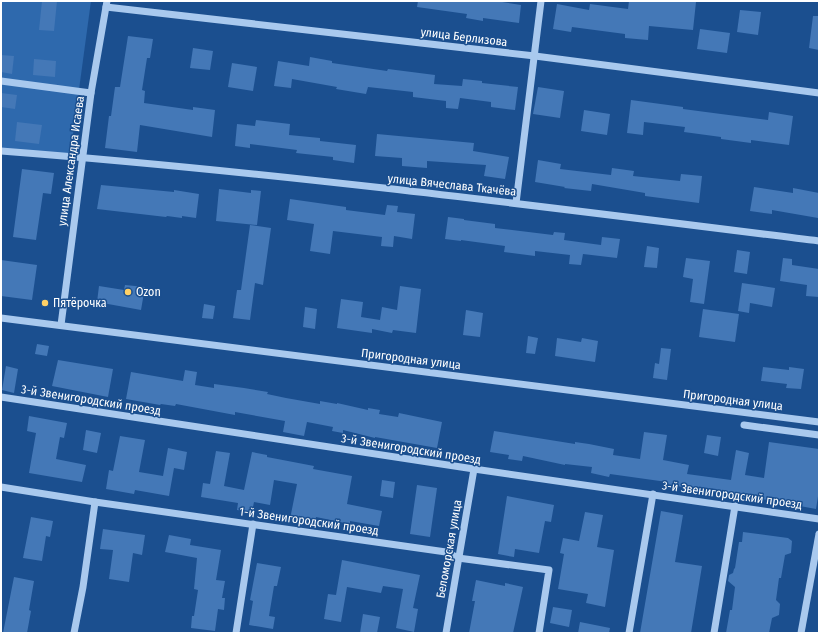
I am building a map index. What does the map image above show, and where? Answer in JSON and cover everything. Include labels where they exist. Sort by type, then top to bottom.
[{"type":"street","points":[[516,203],[542,1]]},
{"type":"street","name":"улица Берлизова","points":[[106,4],[534,56],[819,93]]},
{"type":"street","name":"улица Александра Исаева","points":[[61,325],[91,92],[106,4]]},
{"type":"street","points":[[1,81],[91,92]]},
{"type":"street","name":"улица Вячеслава Ткачёва","points":[[1,151],[82,157],[263,175],[516,203],[819,241]]},
{"type":"street","name":"Пригородная улица","points":[[1,318],[819,422]]},
{"type":"street","name":"3-й Звенигородский проезд","points":[[1,397],[474,469],[819,519]]},
{"type":"street","points":[[744,425],[819,435]]},
{"type":"street","name":"Беломорская улица","points":[[446,633],[474,469]]},
{"type":"street","name":"1-й Звенигородский проезд","points":[[1,487],[95,502],[446,552],[458,558],[549,570],[539,633]]},
{"type":"street","points":[[628,633],[653,494]]},
{"type":"street","points":[[74,633],[83,587],[95,502]]},
{"type":"street","points":[[714,633],[735,506]]},
{"type":"street","points":[[236,633],[253,524]]},
{"type":"street","points":[[801,633],[819,534]]},
{"type":"shaded area","points":[[1,1],[91,1],[70,156],[1,151]]},
{"type":"building","points":[[42,1],[57,1],[54,31],[39,30]]},
{"type":"building","points":[[418,1],[496,1],[521,5],[519,23],[483,18],[483,21],[466,18],[467,14],[417,7]]},
{"type":"building","points":[[629,1],[696,2],[693,30],[649,26],[648,40],[625,38],[625,34],[572,27],[571,32],[553,29],[557,4],[589,10],[590,4],[628,9]]},
{"type":"building","points":[[740,10],[761,12],[758,35],[737,32]]},
{"type":"building","points":[[813,16],[819,16],[819,50],[809,48]]},
{"type":"building","points":[[700,29],[730,33],[727,53],[697,49]]},
{"type":"building","points":[[128,36],[153,39],[150,58],[147,58],[142,90],[145,91],[144,103],[193,110],[193,107],[215,110],[212,137],[140,125],[137,152],[105,148],[109,116],[111,116],[115,87],[120,87]]},
{"type":"building","points":[[193,48],[213,51],[210,70],[190,68]]},
{"type":"building","points":[[1,55],[14,56],[12,74],[1,72]]},
{"type":"building","points":[[310,57],[332,61],[332,63],[387,71],[388,69],[435,75],[434,84],[462,86],[463,79],[482,81],[482,83],[518,87],[515,110],[491,107],[491,102],[460,98],[458,109],[446,108],[446,101],[413,97],[413,92],[368,87],[366,94],[292,79],[291,88],[274,86],[278,61],[309,66]]},
{"type":"building","points":[[34,59],[56,61],[55,77],[33,75]]},
{"type":"building","points":[[232,63],[257,67],[253,91],[228,87]]},
{"type":"building","points":[[538,87],[564,91],[560,118],[533,114]]},
{"type":"building","points":[[1,93],[17,95],[15,109],[1,107]]},
{"type":"building","points":[[631,100],[683,107],[683,109],[768,120],[769,112],[793,116],[789,145],[751,140],[751,143],[721,139],[721,137],[684,132],[685,127],[644,122],[643,135],[627,133]]},
{"type":"building","points":[[584,110],[610,114],[607,135],[581,131]]},
{"type":"building","points":[[256,120],[290,124],[289,135],[320,138],[320,141],[356,145],[354,163],[333,160],[333,157],[296,153],[297,150],[250,144],[250,148],[235,146],[237,124],[255,126]]},
{"type":"building","points":[[17,122],[42,125],[39,144],[15,141]]},
{"type":"building","points":[[377,134],[474,143],[473,151],[509,157],[505,179],[484,176],[486,165],[427,161],[427,168],[402,166],[402,158],[375,156]]},
{"type":"building","points":[[538,160],[561,164],[560,169],[611,175],[612,168],[634,171],[633,176],[680,181],[681,174],[702,176],[699,203],[645,196],[645,193],[592,184],[591,191],[564,188],[565,187],[535,182]]},
{"type":"building","points":[[22,169],[54,173],[51,194],[43,193],[36,240],[13,237]]},
{"type":"building","points":[[101,185],[174,192],[174,190],[199,194],[196,218],[182,216],[182,218],[166,217],[97,209]]},
{"type":"building","points":[[754,187],[793,193],[793,188],[819,193],[818,218],[772,210],[772,214],[750,211]]},
{"type":"building","points":[[219,189],[251,193],[251,190],[261,191],[257,225],[216,221]]},
{"type":"building","points":[[290,199],[346,207],[346,210],[385,215],[387,205],[398,206],[397,212],[415,214],[412,239],[394,236],[393,247],[381,246],[382,237],[333,231],[330,254],[310,251],[314,224],[287,220]]},
{"type":"building","points":[[448,217],[495,224],[495,228],[553,235],[554,232],[565,233],[564,240],[601,245],[602,237],[620,239],[617,258],[583,254],[581,265],[569,264],[570,255],[535,251],[535,256],[504,252],[505,246],[445,239]]},
{"type":"building","points":[[250,225],[271,228],[263,285],[255,283],[250,320],[233,318],[237,290],[241,290]]},
{"type":"building","points":[[647,246],[659,248],[657,268],[644,267]]},
{"type":"building","points":[[737,250],[750,252],[747,274],[734,272]]},
{"type":"building","points":[[686,258],[710,261],[704,304],[690,302],[693,279],[683,277]]},
{"type":"building","points":[[783,258],[792,259],[792,265],[819,269],[819,297],[806,296],[807,285],[780,281]]},
{"type":"building","points":[[1,260],[37,265],[32,300],[1,296]]},
{"type":"building","points":[[742,283],[775,288],[772,307],[750,303],[749,313],[738,311]]},
{"type":"building","points":[[125,285],[145,287],[141,310],[97,302],[99,286],[124,290]]},
{"type":"building","points":[[400,286],[421,289],[416,333],[393,330],[392,333],[372,329],[372,333],[337,328],[341,299],[363,302],[361,317],[380,320],[382,307],[397,310]]},
{"type":"building","points":[[204,304],[215,306],[213,319],[202,318]]},
{"type":"building","points":[[305,307],[317,309],[315,329],[303,327]]},
{"type":"building","points":[[703,309],[739,314],[735,342],[699,337]]},
{"type":"building","points":[[466,310],[483,313],[480,337],[463,335]]},
{"type":"building","points":[[528,336],[538,338],[535,354],[526,353]]},
{"type":"building","points":[[557,338],[581,342],[582,338],[598,341],[595,362],[555,356]]},
{"type":"building","points":[[37,344],[49,346],[47,356],[35,354]]},
{"type":"building","points":[[661,348],[671,349],[667,380],[653,378],[655,363],[659,364]]},
{"type":"building","points":[[58,360],[113,369],[108,397],[52,386]]},
{"type":"building","points":[[6,366],[18,369],[14,393],[2,390]]},
{"type":"building","points":[[763,367],[789,370],[789,367],[804,369],[801,389],[786,388],[787,384],[761,381]]},
{"type":"building","points":[[185,370],[197,372],[195,385],[214,388],[214,384],[244,388],[320,404],[320,401],[337,403],[368,410],[368,408],[380,410],[379,414],[398,417],[399,413],[442,422],[437,448],[375,438],[343,430],[343,433],[332,431],[333,427],[307,422],[304,436],[283,432],[285,421],[235,412],[235,415],[176,404],[175,406],[160,405],[126,399],[131,372],[183,381]]},
{"type":"building","points":[[29,416],[67,423],[64,438],[60,437],[56,459],[86,465],[82,482],[29,473],[36,433],[27,431]]},
{"type":"building","points":[[86,430],[101,433],[97,453],[83,450]]},
{"type":"building","points":[[494,431],[575,444],[575,442],[589,444],[614,449],[613,455],[640,459],[644,432],[667,435],[663,460],[689,465],[687,474],[731,480],[736,450],[749,453],[745,475],[764,478],[769,442],[819,449],[819,490],[816,509],[756,498],[756,500],[740,498],[740,496],[712,491],[711,494],[692,491],[693,489],[667,484],[667,482],[610,474],[609,477],[591,473],[592,467],[565,465],[523,456],[522,461],[508,459],[509,455],[490,452]]},
{"type":"building","points":[[707,435],[721,437],[718,456],[704,453]]},
{"type":"building","points":[[120,436],[145,440],[139,472],[163,476],[168,448],[187,452],[184,470],[174,468],[169,496],[135,490],[134,494],[106,489],[109,470],[113,471]]},
{"type":"building","points":[[216,451],[230,453],[224,486],[244,490],[252,452],[267,455],[267,457],[314,466],[313,469],[352,476],[347,504],[382,511],[379,526],[350,521],[350,524],[316,517],[315,523],[290,519],[297,484],[274,480],[270,505],[254,502],[252,512],[237,510],[238,503],[201,497],[203,483],[210,484]]},
{"type":"building","points":[[382,480],[395,482],[393,498],[380,496]]},
{"type":"building","points":[[417,485],[437,488],[430,537],[410,534]]},
{"type":"building","points":[[507,496],[554,505],[551,522],[545,521],[539,553],[515,549],[514,557],[498,554]]},
{"type":"building","points":[[661,511],[683,515],[675,562],[702,566],[691,633],[640,633]]},
{"type":"building","points":[[585,512],[603,515],[597,547],[614,550],[605,607],[586,603],[588,594],[558,589],[564,554],[560,553],[563,538],[579,541]]},
{"type":"building","points":[[31,517],[53,521],[50,537],[46,536],[42,561],[23,558]]},
{"type":"building","points":[[103,529],[145,535],[142,555],[133,553],[129,582],[109,579],[113,550],[100,549]]},
{"type":"building","points":[[743,532],[788,538],[792,541],[791,553],[785,555],[781,578],[779,578],[776,600],[780,604],[779,615],[772,618],[769,633],[726,633],[730,610],[732,610],[735,587],[728,581],[729,575],[733,573],[735,568],[739,542],[742,542]]},
{"type":"building","points":[[169,535],[191,539],[190,545],[221,550],[216,580],[225,581],[222,598],[225,598],[224,610],[218,609],[215,631],[191,628],[198,590],[194,589],[197,558],[165,552]]},
{"type":"building","points":[[342,560],[420,575],[413,608],[418,609],[414,632],[396,628],[403,589],[383,586],[381,593],[347,587],[341,622],[324,619],[328,594],[336,595]]},
{"type":"building","points":[[257,563],[281,567],[277,586],[274,586],[269,616],[275,617],[273,629],[249,625],[253,601],[250,600]]},
{"type":"building","points":[[14,577],[34,581],[27,633],[3,633]]},
{"type":"building","points":[[476,580],[505,586],[505,583],[523,587],[513,633],[469,633],[475,601],[472,601]]},
{"type":"building","points":[[553,607],[572,610],[569,627],[550,623]]},
{"type":"building","points":[[363,614],[380,617],[377,633],[360,633]]},
{"type":"building","points":[[580,622],[610,628],[609,633],[578,633]]},
{"type":"place","name":"Ozon","points":[[128,292]]},
{"type":"place","name":"Пятёрочка","points":[[45,303]]}]
